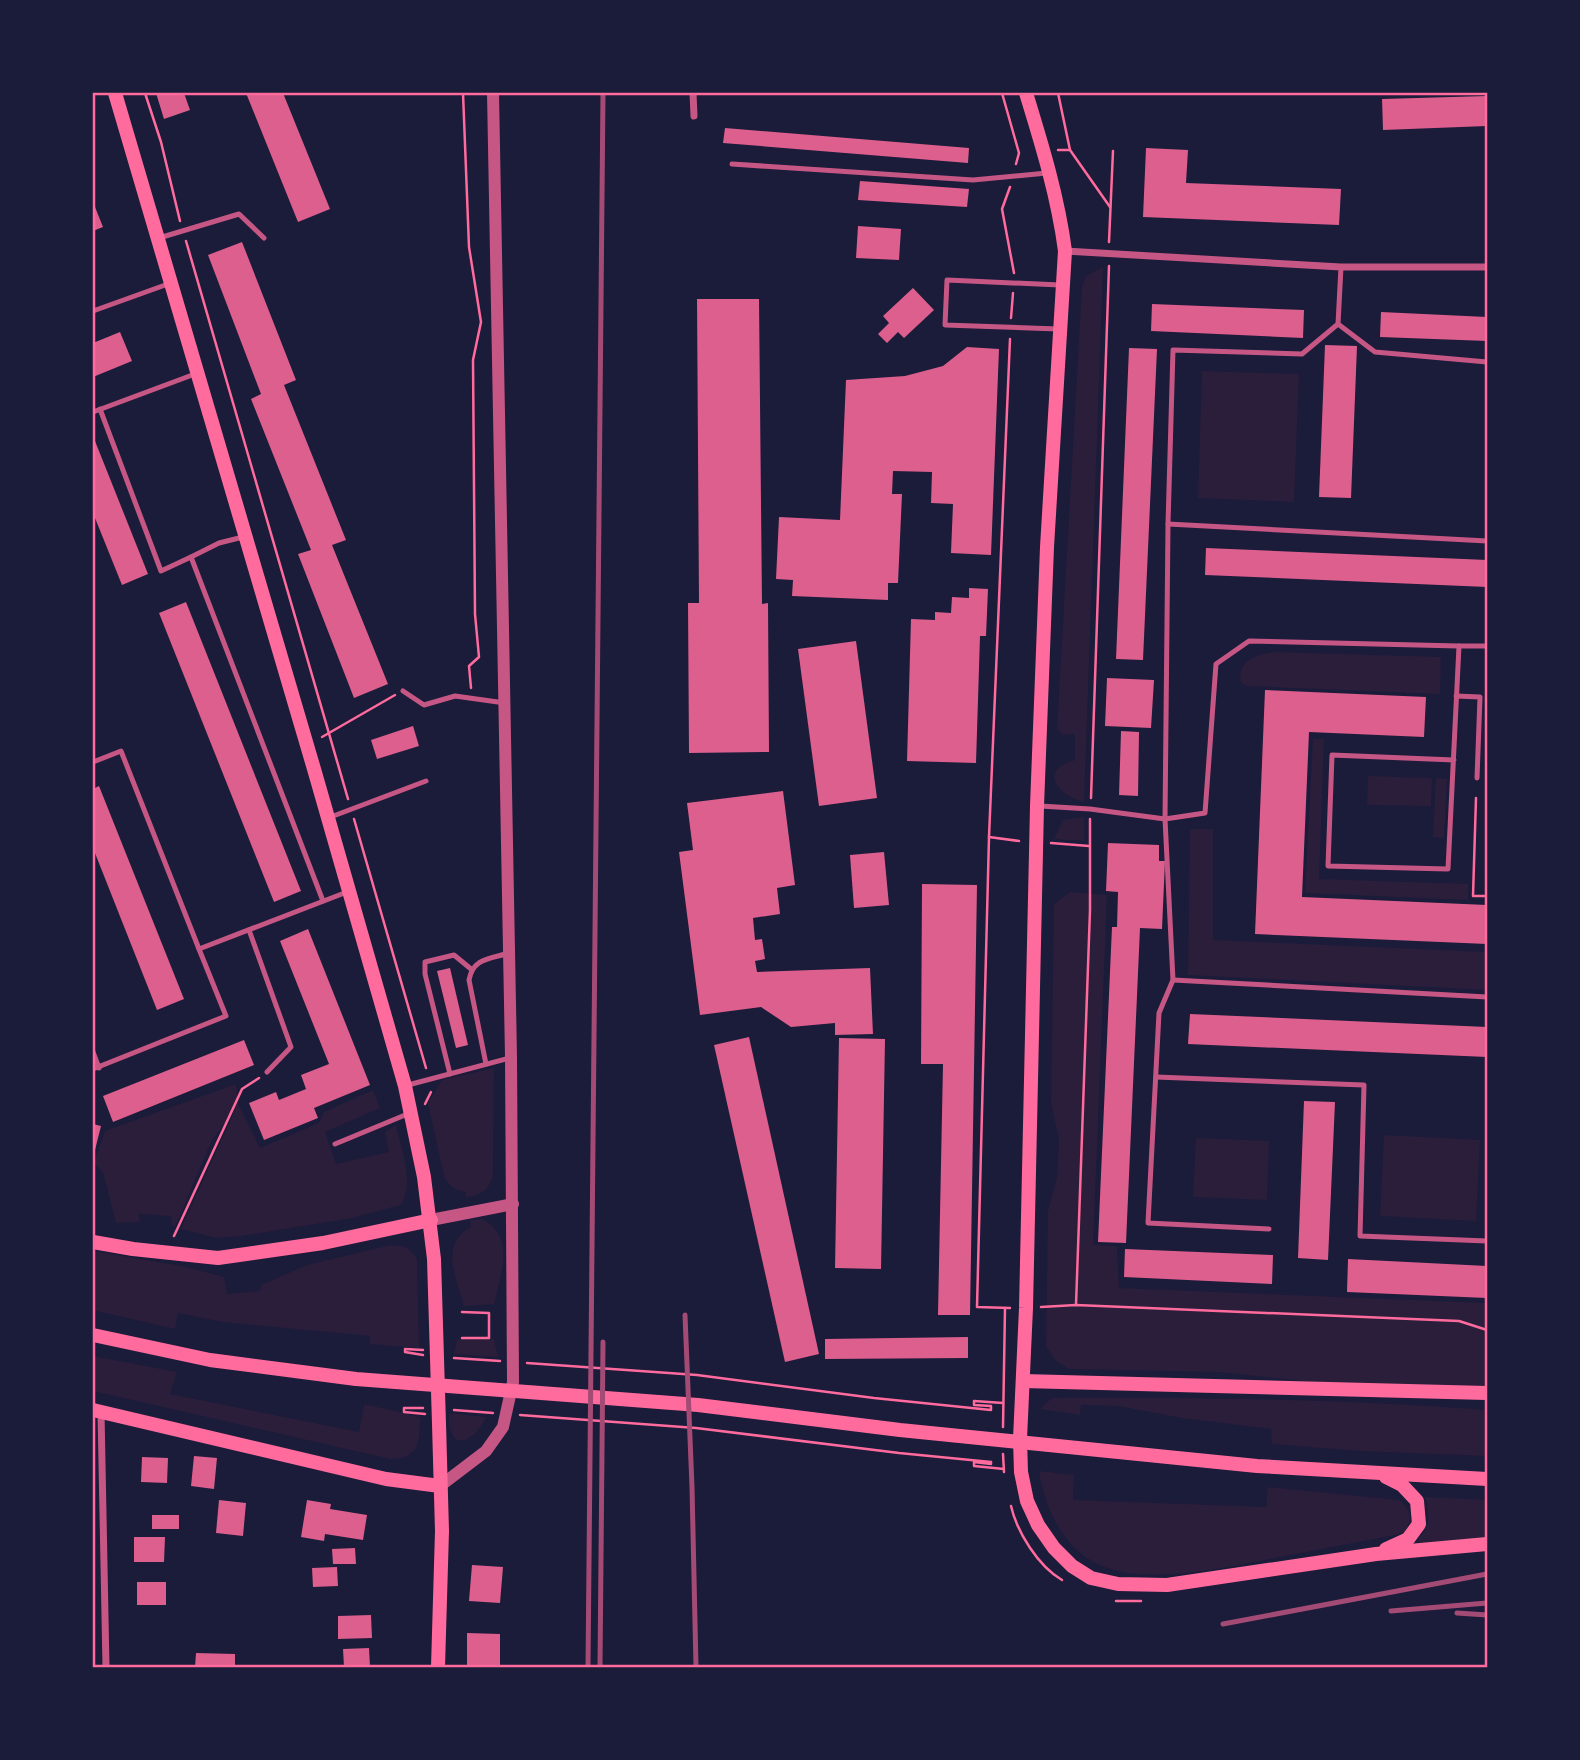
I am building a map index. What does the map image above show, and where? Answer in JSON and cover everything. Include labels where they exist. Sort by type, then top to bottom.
[{"type":"main road","points":[[115,93],[405,1086],[431,1220],[435,1273],[442,1531],[438,1667]]},
{"type":"main road","points":[[1026,93],[1061,217],[1065,251],[1047,547],[1037,806],[1021,1472],[1027,1501],[1038,1525],[1054,1548],[1072,1566],[1091,1577],[1118,1584],[1167,1585],[1376,1554],[1487,1544]]},
{"type":"main road","points":[[93,1242],[218,1258],[323,1243],[431,1220]]},
{"type":"main road","points":[[93,1335],[211,1360],[356,1379],[698,1405],[900,1430],[1257,1466],[1487,1479]]},
{"type":"main road","points":[[1023,1381],[1487,1393]]},
{"type":"main road","points":[[97,1411],[386,1479],[440,1486]]},
{"type":"main road","points":[[1376,1554],[1408,1539],[1419,1524],[1417,1502],[1402,1485],[1380,1474]]},
{"type":"street","points":[[440,1486],[486,1451],[503,1427],[513,1382],[511,1057],[493,93]]},
{"type":"street","points":[[693,93],[694,116]]},
{"type":"street","points":[[1065,251],[1341,267],[1487,267]]},
{"type":"street","points":[[431,1220],[513,1204]]},
{"type":"street","points":[[97,1411],[106,1667]]},
{"type":"lane","points":[[733,164],[973,180],[1050,173]]},
{"type":"lane","points":[[159,238],[239,214],[264,238]]},
{"type":"lane","points":[[1269,1229],[1148,1223],[1159,1013],[1173,979],[1165,819],[1173,350],[1302,354],[1338,324],[1341,267]]},
{"type":"lane","points":[[1060,329],[945,325],[947,280],[1063,285]]},
{"type":"lane","points":[[93,311],[171,284]]},
{"type":"lane","points":[[1338,324],[1375,352],[1487,362]]},
{"type":"lane","points":[[93,412],[197,373]]},
{"type":"lane","points":[[100,409],[161,571],[219,543],[246,537]]},
{"type":"lane","points":[[1168,524],[1487,541]]},
{"type":"lane","points":[[191,557],[323,901]]},
{"type":"lane","points":[[1037,806],[1090,809],[1165,819],[1205,813],[1216,664],[1249,641],[1487,646]]},
{"type":"lane","points":[[1454,760],[1332,755],[1328,866],[1448,869],[1454,760],[1458,646]]},
{"type":"lane","points":[[403,691],[424,705],[454,696],[505,703]]},
{"type":"lane","points":[[1456,696],[1480,697],[1477,778]]},
{"type":"lane","points":[[93,762],[121,751],[226,1016],[96,1068],[93,1052]]},
{"type":"lane","points":[[328,818],[426,781]]},
{"type":"lane","points":[[199,949],[349,891]]},
{"type":"lane","points":[[249,930],[291,1047],[267,1072]]},
{"type":"lane","points":[[486,1064],[468,980],[471,969],[479,963],[509,953]]},
{"type":"lane","points":[[450,1074],[425,974],[425,962],[454,955],[471,969]]},
{"type":"lane","points":[[1173,979],[1487,997]]},
{"type":"lane","points":[[405,1086],[511,1057]]},
{"type":"lane","points":[[1156,1077],[1364,1085],[1360,1236],[1487,1241]]},
{"type":"lane","points":[[335,1143],[410,1113]]},
{"type":"path","points":[[145,93],[161,142],[174,203],[331,734],[429,1079],[431,1091],[425,1104]]},
{"type":"path","points":[[463,93],[469,247],[481,323],[472,360],[475,614],[479,657],[469,666],[472,699]]},
{"type":"path","points":[[1002,93],[1018,153],[1002,209],[1014,273],[989,837],[977,1307],[1005,1308],[1003,1429]]},
{"type":"path","points":[[1070,150],[1110,207]]},
{"type":"path","points":[[1091,789],[1113,151]]},
{"type":"path","points":[[331,734],[403,691]]},
{"type":"path","points":[[1476,798],[1473,896],[1487,896]]},
{"type":"path","points":[[1089,834],[1090,910],[1076,1306],[1459,1321],[1487,1330]]},
{"type":"path","points":[[174,1236],[242,1089],[267,1072]]},
{"type":"path","points":[[462,1312],[489,1313],[489,1338],[462,1338]]},
{"type":"path","points":[[419,1355],[405,1352],[405,1349],[423,1350]]},
{"type":"path","points":[[448,1357],[511,1362]]},
{"type":"path","points":[[523,1363],[697,1375],[991,1410],[991,1406],[974,1405],[974,1401],[1003,1403]]},
{"type":"path","points":[[419,1407],[404,1408],[404,1412],[425,1414]]},
{"type":"path","points":[[451,1410],[505,1414]]},
{"type":"path","points":[[517,1415],[696,1428],[990,1462],[974,1462],[974,1466],[1004,1469]]},
{"type":"path","points":[[1003,1443],[1005,1482]]},
{"type":"path","points":[[1010,1503],[1030,1547],[1054,1575],[1066,1582]]},
{"type":"path","points":[[1114,1600],[1127,1603],[1149,1601]]},
{"type":"shaded area","points":[[1103,267],[1084,802],[1066,794],[1054,776],[1064,764],[1075,760],[1075,734],[1063,735],[1057,729],[1082,287],[1086,276]]},
{"type":"shaded area","points":[[1202,371],[1299,374],[1294,502],[1198,498]]},
{"type":"shaded area","points":[[1274,652],[1441,657],[1440,694],[1247,686],[1241,683],[1240,675],[1244,664],[1254,657]]},
{"type":"shaded area","points":[[1313,739],[1324,739],[1319,879],[1468,884],[1468,900],[1305,893]]},
{"type":"shaded area","points":[[1368,776],[1432,778],[1431,806],[1367,805]]},
{"type":"shaded area","points":[[1436,778],[1447,779],[1444,838],[1433,837]]},
{"type":"shaded area","points":[[1084,817],[1084,841],[1054,839],[1063,820]]},
{"type":"shaded area","points":[[1190,829],[1213,829],[1213,940],[1487,952],[1487,990],[1188,975]]},
{"type":"shaded area","points":[[1070,892],[1107,895],[1093,1245],[1117,1246],[1119,1288],[1487,1303],[1487,1388],[1320,1383],[1219,1372],[1069,1369],[1056,1361],[1046,1346],[1048,1211],[1057,1177],[1059,1140],[1051,1102],[1054,904]]},
{"type":"shaded area","points":[[494,1068],[493,1177],[483,1192],[466,1197],[466,1192],[452,1187],[444,1176],[428,1103],[442,1080]]},
{"type":"shaded area","points":[[236,1084],[238,1104],[260,1148],[319,1123],[324,1112],[373,1090],[380,1108],[325,1132],[336,1164],[389,1152],[385,1132],[396,1125],[407,1176],[401,1205],[352,1218],[241,1236],[216,1238],[181,1229],[236,1108],[212,1140],[175,1227],[171,1225],[172,1216],[139,1214],[139,1222],[116,1223],[103,1173],[94,1162],[105,1131]]},
{"type":"shaded area","points":[[1384,1135],[1480,1140],[1476,1221],[1380,1216]]},
{"type":"shaded area","points":[[1196,1138],[1269,1141],[1267,1200],[1193,1197]]},
{"type":"shaded area","points":[[482,1219],[493,1226],[503,1246],[500,1281],[494,1304],[464,1306],[454,1273],[453,1252],[461,1234],[471,1227],[470,1220]]},
{"type":"shaded area","points":[[391,1245],[407,1248],[417,1259],[419,1348],[370,1344],[370,1336],[223,1322],[178,1313],[175,1329],[93,1310],[93,1251],[182,1266],[224,1277],[227,1294],[260,1291],[261,1285],[307,1265]]},
{"type":"shaded area","points":[[457,1339],[494,1339],[498,1357],[454,1354]]},
{"type":"shaded area","points":[[93,1356],[177,1372],[170,1394],[359,1432],[364,1404],[420,1417],[420,1434],[413,1452],[390,1459],[93,1391]]},
{"type":"shaded area","points":[[1052,1398],[1379,1403],[1487,1410],[1487,1456],[1272,1444],[1271,1429],[1182,1418],[1118,1406],[1081,1405],[1080,1415],[1040,1409]]},
{"type":"shaded area","points":[[449,1413],[486,1417],[474,1434],[462,1441],[452,1434]]},
{"type":"shaded area","points":[[1039,1471],[1074,1475],[1073,1500],[1266,1507],[1268,1487],[1399,1500],[1407,1507],[1410,1519],[1404,1532],[1395,1535],[1217,1569],[1143,1574],[1100,1565],[1076,1549],[1051,1513]]},
{"type":"shaded area","points":[[1425,1497],[1487,1500],[1487,1538],[1421,1545],[1418,1539],[1426,1529],[1428,1519]]},
{"type":"building","points":[[156,93],[184,93],[190,110],[164,119]]},
{"type":"building","points":[[246,93],[283,93],[330,209],[298,222]]},
{"type":"building","points":[[1487,96],[1487,126],[1383,130],[1382,99]]},
{"type":"building","points":[[725,128],[969,148],[968,163],[723,143]]},
{"type":"building","points":[[1146,148],[1188,150],[1186,183],[1341,189],[1339,225],[1143,217]]},
{"type":"building","points":[[860,181],[969,189],[967,207],[858,200]]},
{"type":"building","points":[[93,202],[103,227],[93,231]]},
{"type":"building","points":[[858,226],[901,229],[899,260],[856,258]]},
{"type":"building","points":[[242,242],[296,380],[284,385],[346,540],[332,545],[388,684],[354,698],[298,554],[311,550],[251,399],[261,394],[208,255]]},
{"type":"building","points":[[913,288],[934,310],[904,338],[898,332],[887,343],[878,334],[889,323],[883,316]]},
{"type":"building","points":[[697,299],[759,299],[762,604],[768,603],[769,752],[689,753],[688,603],[699,603]]},
{"type":"building","points":[[1152,304],[1304,310],[1303,338],[1151,331]]},
{"type":"building","points":[[1381,312],[1487,317],[1487,341],[1380,337]]},
{"type":"building","points":[[120,332],[132,361],[93,377],[93,343]]},
{"type":"building","points":[[1325,345],[1357,346],[1351,498],[1319,497]]},
{"type":"building","points":[[967,347],[999,349],[991,555],[951,553],[953,504],[931,503],[932,472],[893,471],[892,494],[902,494],[898,583],[888,583],[888,600],[792,596],[793,580],[776,579],[779,517],[840,520],[846,380],[905,376],[943,366]]},
{"type":"building","points":[[1129,348],[1157,349],[1143,660],[1116,659]]},
{"type":"building","points":[[93,436],[148,574],[122,585],[93,513]]},
{"type":"building","points":[[1206,548],[1487,560],[1487,587],[1205,575]]},
{"type":"building","points":[[969,588],[988,589],[986,636],[980,636],[976,763],[907,761],[911,619],[935,620],[935,612],[951,613],[952,597],[969,598]]},
{"type":"building","points":[[186,602],[301,891],[274,902],[159,613]]},
{"type":"building","points":[[856,641],[877,798],[819,806],[798,649]]},
{"type":"building","points":[[1107,678],[1154,680],[1151,728],[1105,726]]},
{"type":"building","points":[[1265,690],[1426,697],[1424,737],[1309,732],[1302,897],[1487,905],[1487,944],[1255,934]]},
{"type":"building","points":[[413,726],[419,746],[377,759],[371,740]]},
{"type":"building","points":[[1121,731],[1139,732],[1138,796],[1119,795]]},
{"type":"building","points":[[99,786],[184,999],[157,1010],[93,848],[93,789]]},
{"type":"building","points":[[783,791],[795,885],[777,888],[780,914],[753,918],[755,940],[762,939],[765,959],[755,961],[757,972],[870,968],[873,1034],[835,1035],[835,1023],[791,1027],[761,1007],[700,1015],[679,852],[693,850],[687,803]]},
{"type":"building","points":[[1108,843],[1159,845],[1159,861],[1165,861],[1162,929],[1140,928],[1126,1243],[1098,1242],[1112,927],[1117,927],[1118,892],[1106,891]]},
{"type":"building","points":[[884,852],[889,905],[854,908],[850,855]]},
{"type":"building","points":[[922,884],[977,885],[970,1315],[938,1315],[943,1064],[921,1064]]},
{"type":"building","points":[[308,929],[370,1085],[314,1108],[318,1118],[264,1140],[249,1103],[276,1092],[279,1100],[306,1089],[301,1075],[329,1064],[280,941]]},
{"type":"building","points":[[450,968],[468,1045],[456,1048],[437,971]]},
{"type":"building","points":[[1190,1014],[1487,1027],[1487,1057],[1188,1044]]},
{"type":"building","points":[[749,1037],[819,1354],[785,1362],[714,1045]]},
{"type":"building","points":[[839,1038],[885,1039],[881,1269],[835,1268]]},
{"type":"building","points":[[244,1040],[254,1065],[113,1122],[103,1096]]},
{"type":"building","points":[[1304,1101],[1335,1102],[1328,1260],[1298,1258]]},
{"type":"building","points":[[93,1124],[101,1126],[94,1154],[93,1153]]},
{"type":"building","points":[[1125,1249],[1273,1255],[1272,1284],[1124,1277]]},
{"type":"building","points":[[1348,1259],[1487,1266],[1487,1298],[1347,1292]]},
{"type":"building","points":[[968,1337],[968,1358],[825,1359],[825,1339]]},
{"type":"building","points":[[194,1456],[217,1458],[214,1489],[191,1486]]},
{"type":"building","points":[[142,1457],[168,1458],[167,1483],[141,1482]]},
{"type":"building","points":[[219,1500],[246,1503],[243,1536],[216,1533]]},
{"type":"building","points":[[307,1500],[331,1504],[330,1509],[367,1515],[363,1540],[325,1534],[324,1541],[301,1537]]},
{"type":"building","points":[[152,1515],[179,1515],[179,1529],[152,1529]]},
{"type":"building","points":[[134,1537],[165,1537],[164,1562],[134,1562]]},
{"type":"building","points":[[355,1548],[356,1564],[333,1564],[332,1549]]},
{"type":"building","points":[[472,1565],[503,1567],[500,1603],[469,1601]]},
{"type":"building","points":[[337,1567],[338,1586],[313,1587],[312,1568]]},
{"type":"building","points":[[137,1582],[166,1582],[166,1605],[137,1605]]},
{"type":"building","points":[[371,1615],[372,1638],[338,1639],[338,1616]]},
{"type":"building","points":[[467,1633],[500,1634],[500,1667],[467,1667]]},
{"type":"building","points":[[369,1648],[370,1667],[344,1667],[343,1649]]},
{"type":"building","points":[[196,1653],[235,1654],[235,1667],[195,1667]]},
{"type":"railway","points":[[588,1667],[603,93]]},
{"type":"railway","points":[[685,1315],[696,1667]]},
{"type":"railway","points":[[600,1667],[603,1342]]},
{"type":"railway","points":[[1223,1624],[1487,1574]]},
{"type":"railway","points":[[1391,1611],[1487,1603]]},
{"type":"railway","points":[[1457,1613],[1487,1615]]}]
